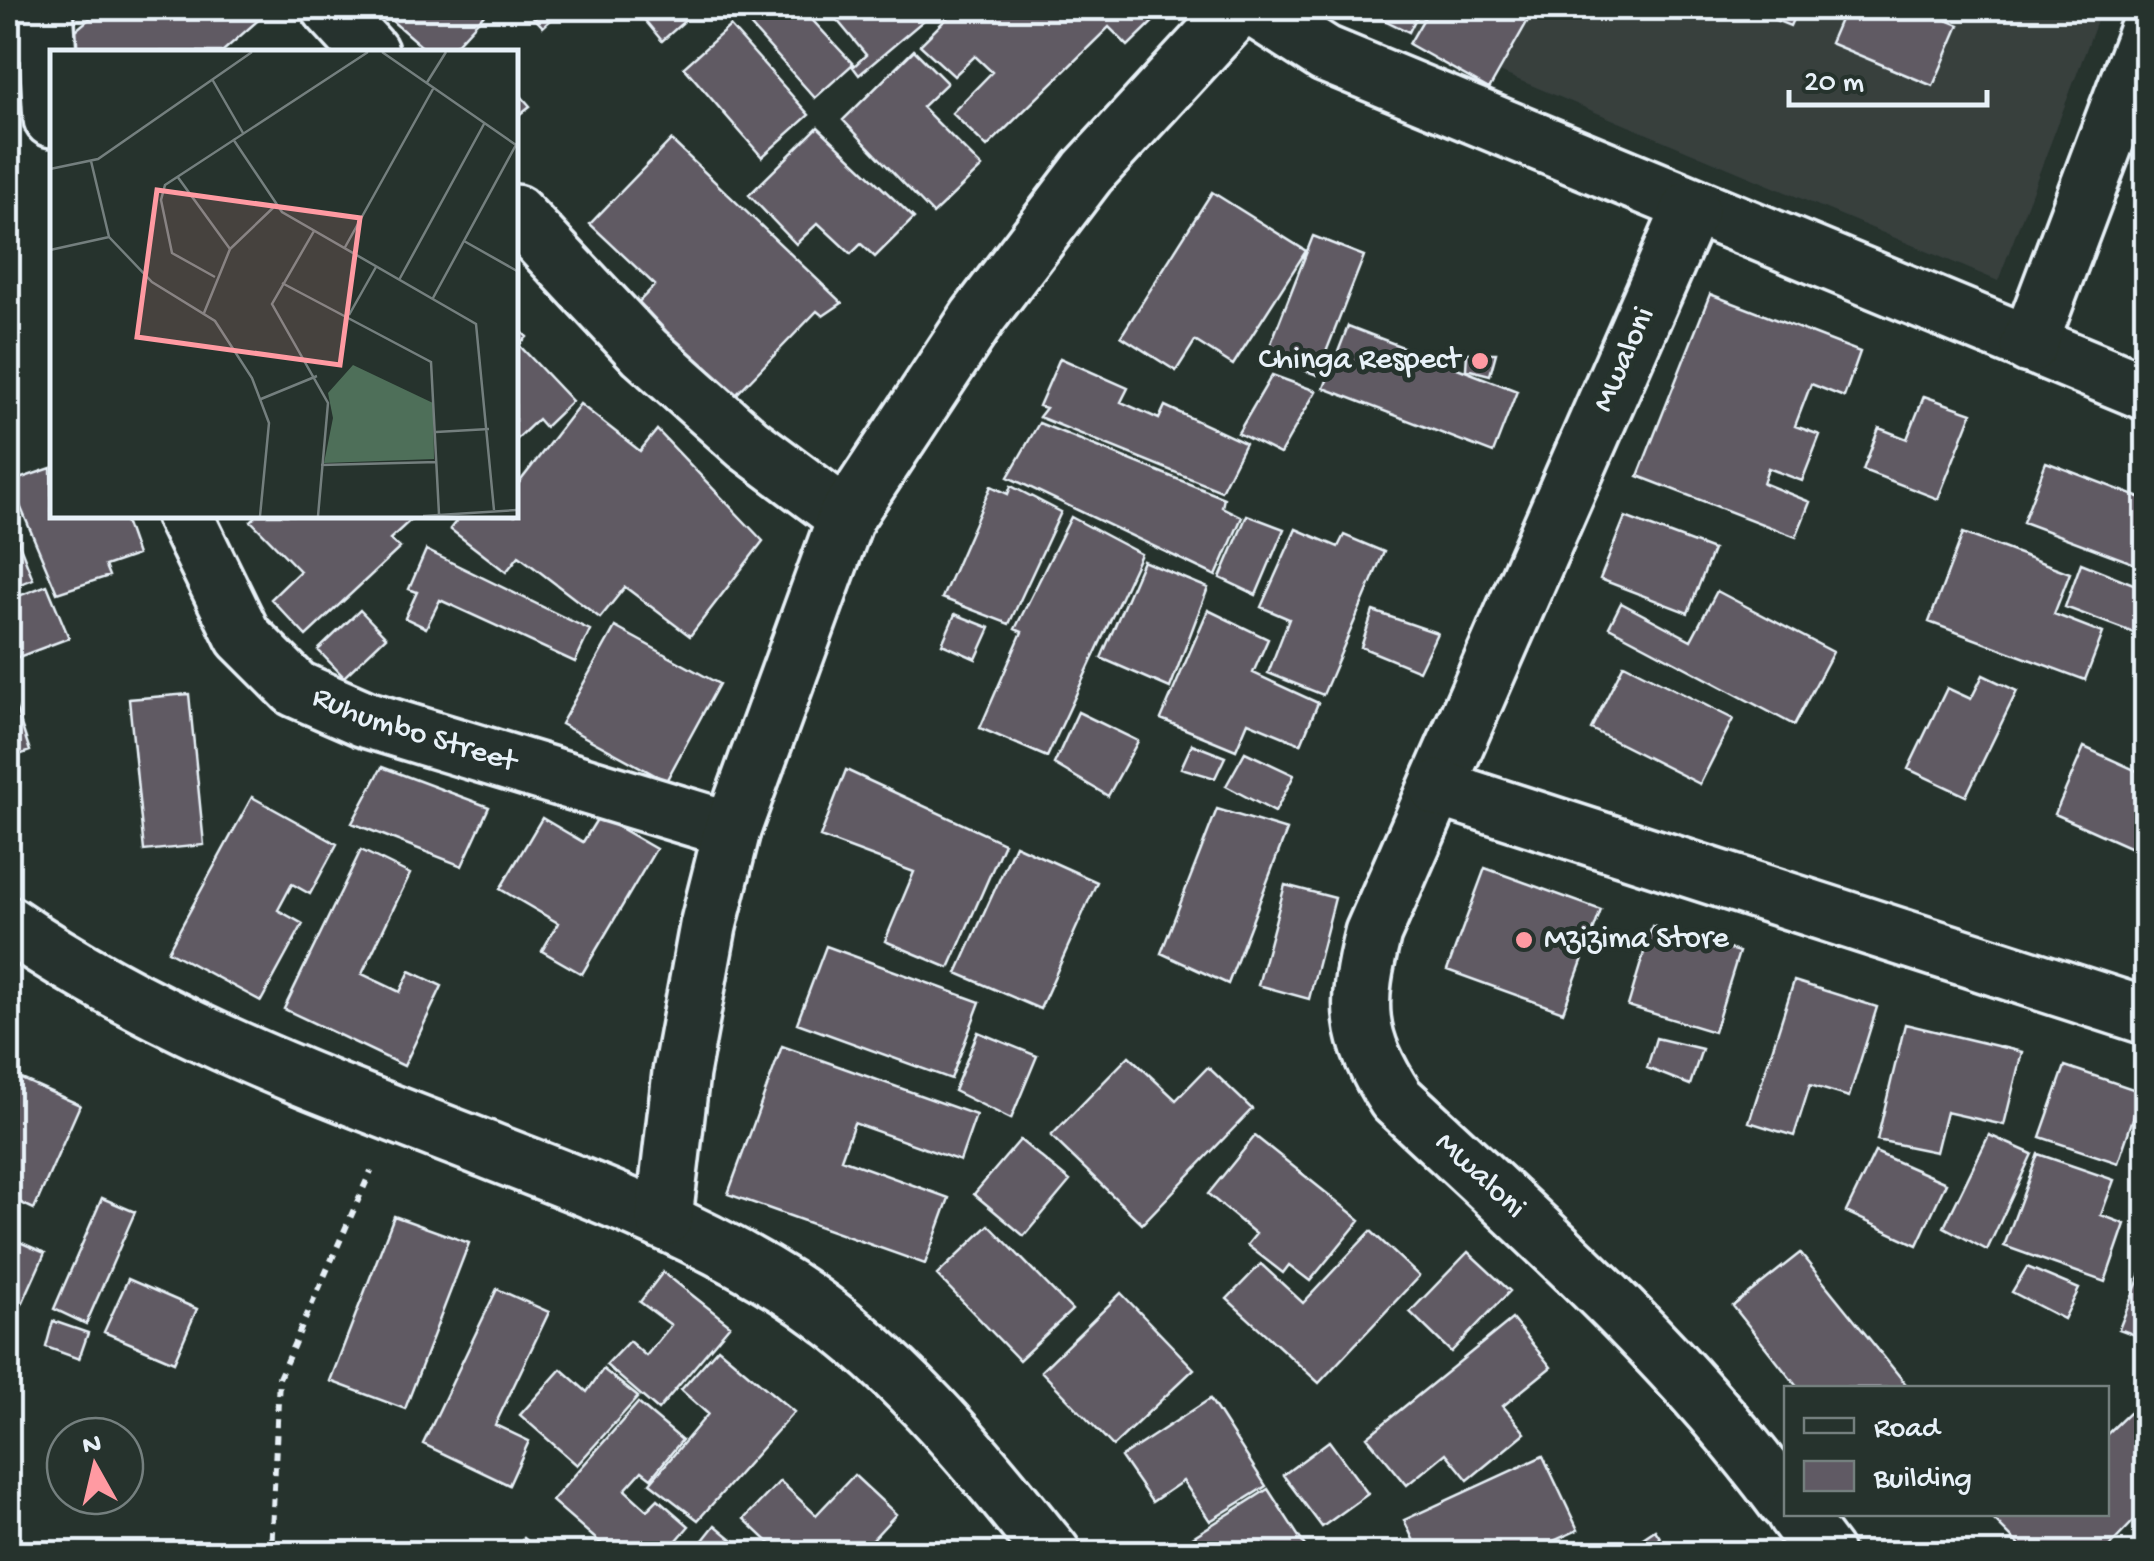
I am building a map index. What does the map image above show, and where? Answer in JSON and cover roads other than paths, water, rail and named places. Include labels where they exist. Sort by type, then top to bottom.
[{"type":"street","points":[[45,8],[50,87]]},
{"type":"street","points":[[330,8],[368,50]]},
{"type":"street","points":[[664,1218],[681,1073],[708,926],[732,830],[846,518],[978,317],[1088,172],[1239,8]]},
{"type":"street","points":[[1253,8],[1325,54],[1691,208],[2146,392]]},
{"type":"street","points":[[2030,344],[2146,34]]},
{"type":"street","name":"Mwaloni","points":[[1691,208],[1374,933],[1359,989],[1361,1027],[1373,1064],[1396,1099],[1610,1298],[1736,1434],[1784,1499]]},
{"type":"street","points":[[518,216],[645,352],[748,444],[846,518]]},
{"type":"street","name":"Ruhumbo Street","points":[[185,518],[243,636],[296,689],[365,719],[732,830]]},
{"type":"street","points":[[1438,788],[2146,1016]]},
{"type":"street","points":[[8,924],[81,974],[230,1050],[664,1218],[788,1288],[912,1386],[1053,1554]]},
{"type":"street","points":[[1796,1516],[1825,1554]]},
{"type":"place","name":"Chinga Respect","points":[[1480,361]]},
{"type":"place","name":"Mzizima Store","points":[[1524,940]]}]
